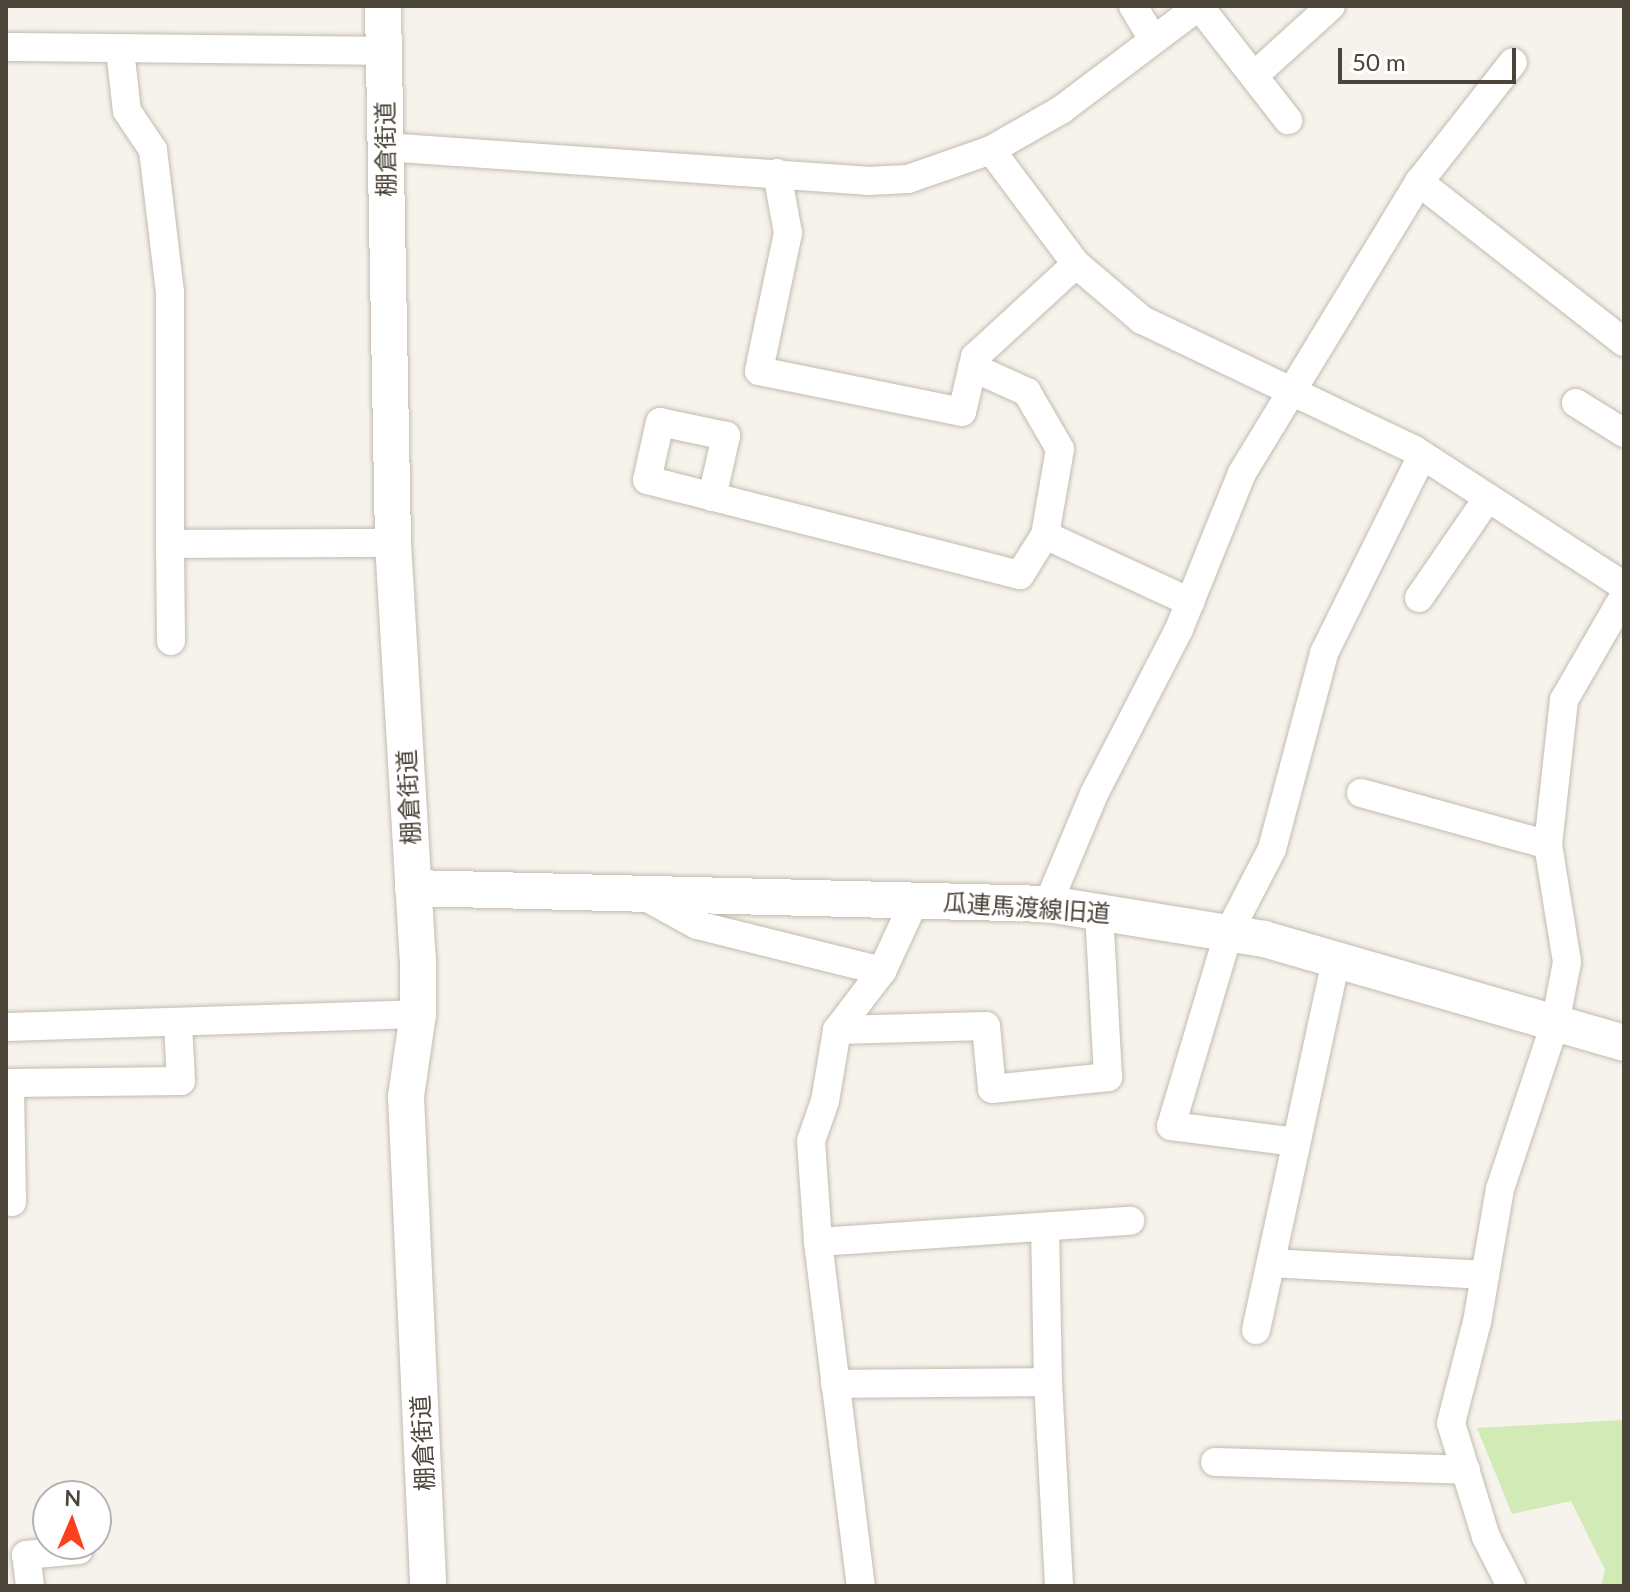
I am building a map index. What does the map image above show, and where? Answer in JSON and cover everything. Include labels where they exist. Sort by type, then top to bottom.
[{"type":"street","name":"棚倉街道","points":[[383,6],[393,543],[418,1014],[406,1096],[428,1586]]},
{"type":"street","points":[[1133,6],[1152,38]]},
{"type":"street","points":[[385,147],[908,179],[991,150],[1061,110],[1152,38],[1199,6],[1256,74],[1288,120]]},
{"type":"street","points":[[1256,74],[1331,6]]},
{"type":"street","points":[[6,47],[383,51]]},
{"type":"street","points":[[120,50],[127,111],[153,150],[170,292],[171,641]]},
{"type":"street","points":[[1048,904],[1094,794],[1190,602],[1242,473],[1294,394],[1419,182],[1513,62]]},
{"type":"street","points":[[991,150],[1076,264],[1142,320],[1422,456],[1624,586]]},
{"type":"street","points":[[777,173],[788,233],[759,371],[962,412],[975,357],[1076,264]]},
{"type":"street","points":[[1419,182],[1624,342]]},
{"type":"street","points":[[712,497],[1020,575],[1045,535],[1060,449],[1027,392],[972,367]]},
{"type":"street","points":[[1576,403],[1624,433]]},
{"type":"street","points":[[1296,1142],[1171,1126],[1229,932],[1272,849],[1324,653],[1422,456]]},
{"type":"street","points":[[1419,598],[1487,499]]},
{"type":"street","points":[[1045,535],[1190,602]]},
{"type":"street","points":[[170,544],[393,543]]},
{"type":"street","points":[[1511,1586],[1486,1537],[1451,1423],[1485,1275],[1500,1189],[1555,1024],[1567,962],[1548,845],[1564,700],[1624,596]]},
{"type":"street","points":[[1361,793],[1548,845]]},
{"type":"street","name":"瓜連馬渡線旧道","points":[[413,888],[646,897],[1048,904],[1229,932],[1624,1043]]},
{"type":"street","points":[[646,897],[697,925],[882,971]]},
{"type":"street","points":[[861,1586],[818,1242],[811,1141],[825,1101],[837,1030],[882,971],[915,900]]},
{"type":"street","points":[[837,1030],[986,1026],[992,1089],[1108,1077],[1099,911]]},
{"type":"street","points":[[1256,1330],[1336,960]]},
{"type":"street","points":[[6,1027],[418,1014]]},
{"type":"street","points":[[12,1202],[10,1083],[181,1081],[178,1023]]},
{"type":"street","points":[[818,1242],[1130,1221]]},
{"type":"street","points":[[1045,1227],[1048,1382],[1059,1586]]},
{"type":"street","points":[[1271,1263],[1485,1275]]},
{"type":"street","points":[[835,1384],[1048,1382]]},
{"type":"street","points":[[1215,1462],[1466,1470]]},
{"type":"street","points":[[30,1586],[26,1555],[32,1554]]},
{"type":"green space","points":[[1624,1420],[1624,1586],[1601,1586],[1605,1570],[1571,1501],[1512,1514],[1477,1428]]}]
